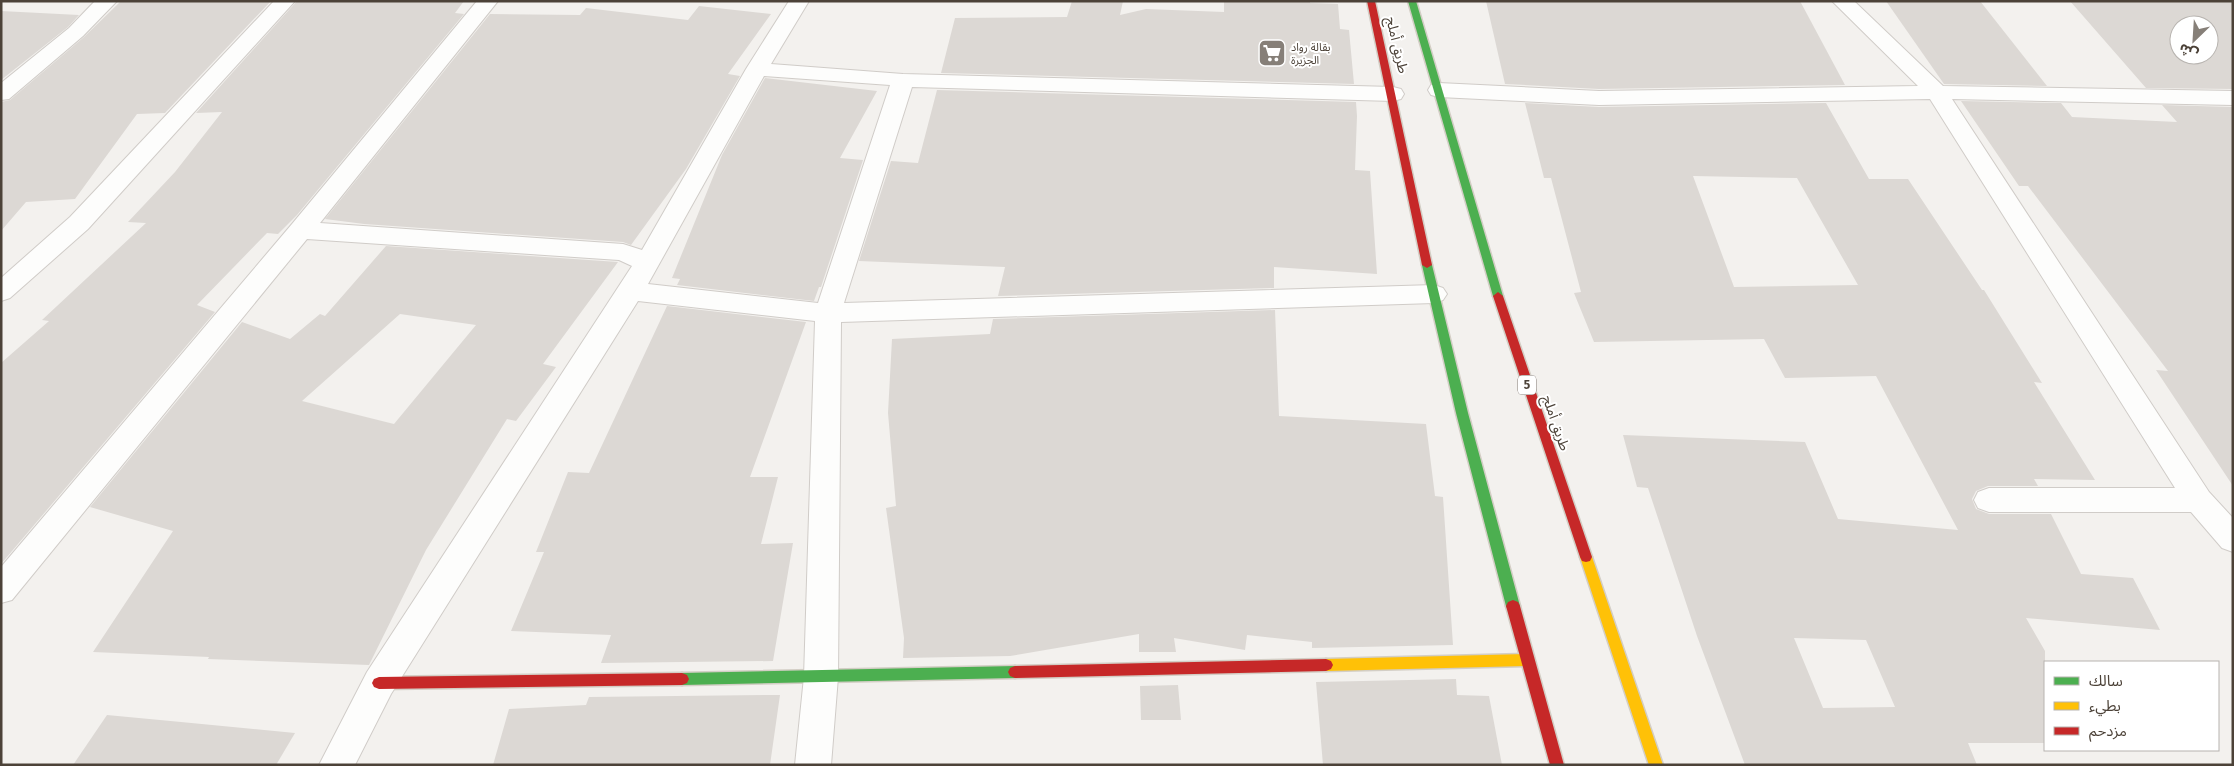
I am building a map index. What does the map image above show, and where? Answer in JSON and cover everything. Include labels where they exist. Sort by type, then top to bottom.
[{"type":"main road","name":"طريق أملج","points":[[1371,1],[1393,94],[1434,294],[1526,660],[1557,765]]},
{"type":"main road","name":"طريق أملج","points":[[1412,1],[1495,288],[1656,765]]},
{"type":"main road","points":[[379,683],[821,678],[1526,660]]},
{"type":"street","points":[[1,94],[76,32],[108,1]]},
{"type":"street","points":[[1,292],[79,223],[285,1]]},
{"type":"street","points":[[1,590],[488,1]]},
{"type":"street","points":[[336,765],[379,683],[631,291],[757,70],[799,1]]},
{"type":"street","points":[[1842,1],[1938,92],[2198,500],[2233,539]]},
{"type":"street","points":[[757,70],[902,80],[1393,94]]},
{"type":"street","points":[[813,765],[821,678],[828,313],[902,80]]},
{"type":"street","points":[[1439,90],[1599,98],[1938,92],[2233,98]]},
{"type":"street","points":[[300,230],[623,252],[647,263]]},
{"type":"street","points":[[631,291],[828,313],[1434,294]]},
{"type":"street","points":[[1989,500],[2198,500]]},
{"type":"building","points":[[121,1],[271,1],[165,113],[137,114],[75,199],[26,202],[1,231],[1,102],[10,100],[84,37]]},
{"type":"building","points":[[297,1],[464,1],[455,13],[464,14],[297,215],[278,234],[267,233],[197,305],[215,312],[1,564],[1,363],[49,321],[42,320],[146,223],[128,222],[175,172],[222,112],[196,113]]},
{"type":"building","points":[[1072,1],[1123,1],[1120,15],[1146,9],[1224,12],[1224,1],[1310,1],[1310,3],[1338,4],[1340,29],[1349,30],[1354,84],[941,73],[955,18],[1067,17]]},
{"type":"building","points":[[1486,1],[1800,1],[1845,85],[1599,89],[1505,84]]},
{"type":"building","points":[[1886,1],[1980,1],[2047,86],[1944,84]]},
{"type":"building","points":[[2070,1],[2233,1],[2233,89],[2146,88]]},
{"type":"building","points":[[699,6],[771,14],[728,74],[740,76],[686,169],[631,245],[623,242],[364,224],[325,219],[490,14],[580,15],[586,8],[688,20]]},
{"type":"building","points":[[1,11],[79,15],[68,27],[1,80]]},
{"type":"building","points":[[765,78],[877,91],[840,158],[863,160],[821,287],[819,287],[814,301],[677,285],[680,279],[672,278],[722,155]]},
{"type":"building","points":[[937,90],[1356,102],[1355,170],[1370,171],[1377,274],[1274,267],[1274,288],[998,296],[1005,267],[859,261],[891,161],[918,163]]},
{"type":"building","points":[[1961,101],[2061,103],[2072,117],[2177,122],[2162,105],[2233,107],[2233,486],[2156,370],[2168,371],[2028,186],[2019,186]]},
{"type":"building","points":[[1525,103],[1599,107],[1826,103],[1869,179],[1908,179],[1982,290],[1984,290],[2042,383],[2034,382],[2095,480],[2034,479],[2038,486],[1988,486],[1976,491],[1972,499],[1976,509],[1989,514],[2051,514],[2081,574],[2133,578],[2160,630],[2026,618],[2045,651],[2044,743],[1968,743],[1977,765],[1745,765],[1697,636],[1648,488],[1637,487],[1623,435],[1805,442],[1838,519],[1958,530],[1876,376],[1785,378],[1764,339],[1594,342],[1574,293],[1581,292],[1551,178],[1544,178]],"holes":[[[1693,176],[1797,178],[1858,285],[1734,287]],[[1794,638],[1866,640],[1895,707],[1823,708]]]},
{"type":"building","points":[[386,246],[618,262],[543,364],[556,367],[516,421],[507,419],[426,550],[369,665],[208,659],[209,657],[93,652],[173,531],[90,507],[242,322],[290,339],[320,314],[325,316]],"holes":[[[400,314],[476,325],[394,424],[302,401]]]},
{"type":"building","points":[[667,306],[806,322],[750,477],[778,477],[761,544],[793,543],[773,661],[601,663],[611,635],[511,631],[544,552],[536,552],[568,472],[589,473]]},
{"type":"building","points":[[1275,310],[1279,416],[1426,424],[1435,496],[1443,497],[1453,645],[1312,648],[1312,642],[1247,635],[1245,650],[1174,638],[1176,652],[1139,652],[1139,634],[1010,656],[903,658],[904,638],[886,508],[896,506],[888,413],[892,339],[990,334],[993,319]]},
{"type":"building","points":[[1456,679],[1457,695],[1489,696],[1502,765],[1323,765],[1316,682]]},
{"type":"building","points":[[1178,685],[1181,720],[1141,720],[1140,686]]},
{"type":"building","points":[[780,695],[770,765],[493,765],[509,709],[586,705],[589,697]]},
{"type":"building","points":[[107,715],[295,733],[276,765],[73,765]]},
{"type":"traffic: fast","points":[[1412,1],[1498,296]]},
{"type":"traffic: fast","points":[[1427,265],[1462,413],[1513,606]]},
{"type":"traffic: fast","points":[[682,679],[1015,672]]},
{"type":"traffic: slow","points":[[1586,557],[1656,765]]},
{"type":"traffic: slow","points":[[1326,665],[1527,660]]},
{"type":"traffic: jam","points":[[1371,1],[1427,265]]},
{"type":"traffic: jam","points":[[1498,296],[1586,557]]},
{"type":"traffic: jam","points":[[1513,606],[1557,765]]},
{"type":"traffic: jam","points":[[1015,672],[1326,665]]},
{"type":"traffic: jam","points":[[379,683],[682,679]]},
{"type":"place","name":"بقالة رواد الجزيرة","points":[[1272,53]]}]
